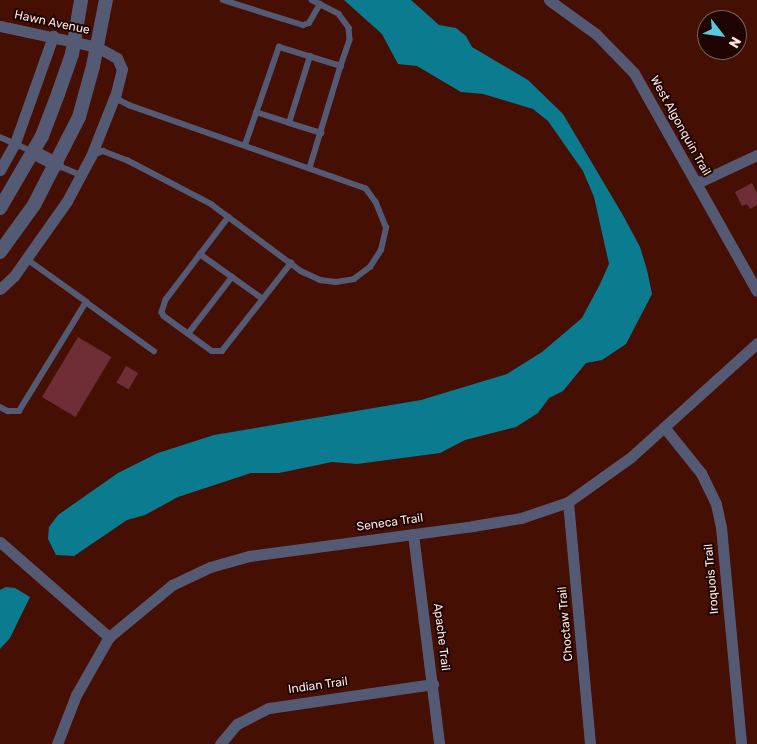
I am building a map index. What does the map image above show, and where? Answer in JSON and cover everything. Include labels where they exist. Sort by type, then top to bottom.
[{"type":"street","points":[[0,208],[33,152],[58,94],[75,41],[81,0]]},
{"type":"street","points":[[0,252],[34,205],[57,165],[78,117],[97,47],[106,0]]},
{"type":"street","name":"West Algonquin Trail","points":[[549,0],[596,34],[634,73],[757,291]]},
{"type":"street","name":"Hawn Avenue","points":[[0,26],[97,47],[117,58],[122,69],[116,93],[91,156],[67,201],[26,259],[0,289]]},
{"type":"street","points":[[0,170],[14,143],[53,36]]},
{"type":"street","points":[[33,152],[57,165]]},
{"type":"street","points":[[697,183],[757,155]]},
{"type":"street","name":"Seneca Trail","points":[[57,744],[76,695],[109,637],[134,613],[172,585],[210,567],[249,556],[521,518],[568,502],[593,486],[664,428],[757,343]]},
{"type":"street","name":"Iroquois Trail","points":[[664,428],[701,473],[716,504],[721,527],[741,744]]},
{"type":"street","name":"Choctaw Trail","points":[[568,502],[590,744]]},
{"type":"street","name":"Apache Trail","points":[[413,534],[439,744]]},
{"type":"street","points":[[0,542],[109,637]]},
{"type":"street","name":"Indian Trail","points":[[220,744],[237,724],[269,708],[433,684]]},
{"type":"lane","points":[[223,0],[303,25],[309,22],[320,4]]},
{"type":"lane","points":[[310,168],[350,40],[349,28],[339,14],[312,0]]},
{"type":"lane","points":[[245,145],[279,47],[341,66]]},
{"type":"lane","points":[[289,123],[310,56]]},
{"type":"lane","points":[[91,156],[103,151],[126,160],[229,217],[290,263],[320,280],[336,282],[354,279],[370,267],[381,250],[386,228],[366,189],[130,106],[120,101],[116,93]]},
{"type":"lane","points":[[256,112],[321,134]]},
{"type":"lane","points":[[0,137],[33,152]]},
{"type":"lane","points":[[57,165],[81,175]]},
{"type":"lane","points":[[229,217],[175,286],[162,312],[188,334],[212,351],[222,351],[290,263]]},
{"type":"lane","points":[[200,254],[263,299]]},
{"type":"lane","points":[[26,259],[154,351]]},
{"type":"lane","points":[[188,334],[232,277]]},
{"type":"lane","points":[[0,407],[8,411],[19,411],[86,302]]},
{"type":"water","points":[[344,0],[411,0],[439,25],[456,28],[466,36],[472,47],[528,80],[563,114],[624,217],[640,247],[652,294],[626,344],[602,360],[586,363],[563,391],[549,398],[538,413],[516,427],[465,440],[440,453],[357,464],[332,462],[279,473],[251,473],[178,497],[145,515],[127,520],[74,556],[56,555],[48,539],[49,527],[58,515],[118,473],[158,453],[214,435],[421,400],[507,374],[542,352],[582,318],[600,284],[609,264],[594,197],[583,171],[548,121],[533,109],[483,94],[461,92],[417,66],[398,64],[382,34]]},
{"type":"water","points":[[6,587],[15,588],[30,597],[10,638],[0,649],[0,590]]},
{"type":"building","points":[[752,183],[757,193],[757,205],[750,209],[747,204],[742,206],[735,192]]},
{"type":"building","points":[[78,337],[111,357],[75,417],[42,397]]},
{"type":"building","points":[[126,366],[138,373],[129,389],[116,382]]}]
